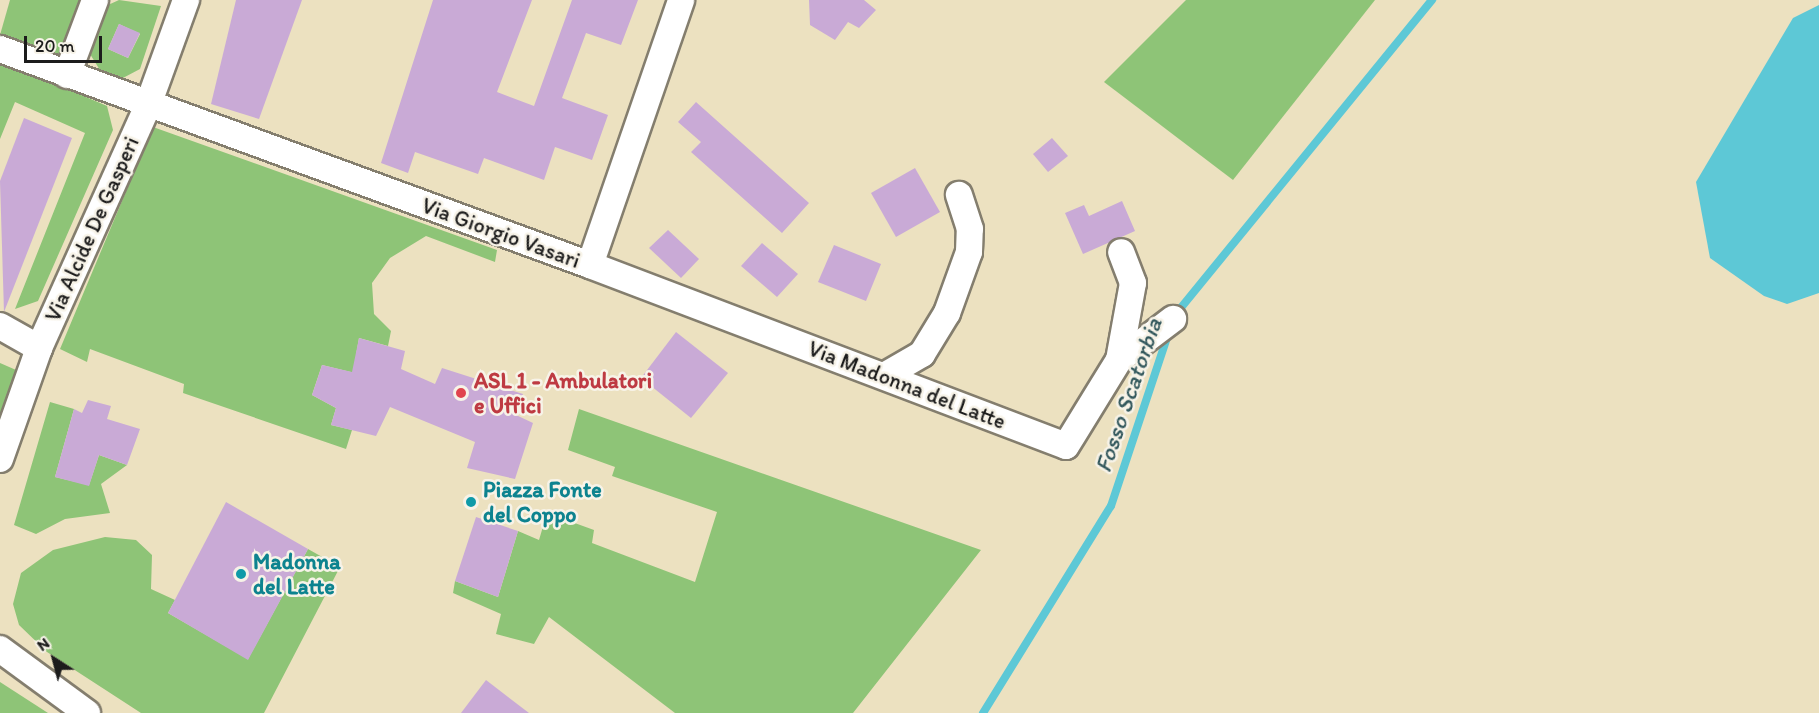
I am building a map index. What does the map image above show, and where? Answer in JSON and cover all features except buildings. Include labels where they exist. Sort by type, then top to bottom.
[{"type":"street","points":[[66,75],[95,0]]},
{"type":"street","name":"Via Alcide De Gasperi","points":[[0,459],[39,348],[148,105],[186,0]]},
{"type":"street","name":"Via Giorgio Vasari","points":[[0,49],[590,266],[681,0]]},
{"type":"street","points":[[884,376],[922,354],[947,313],[969,252],[970,229],[959,195]]},
{"type":"street","points":[[1119,360],[1133,283],[1121,252]]},
{"type":"street","name":"Via Madonna del Latte","points":[[590,266],[1066,446],[1119,360],[1173,319]]},
{"type":"street","points":[[0,326],[39,348]]},
{"type":"street","points":[[1,653],[87,713]]},
{"type":"green space","points":[[10,0],[95,0],[70,65],[0,35]]},
{"type":"green space","points":[[119,0],[161,6],[140,69],[121,79],[103,75],[90,54],[108,5]],"holes":[[[119,24],[140,34],[128,58],[108,49]]]},
{"type":"green space","points":[[1186,0],[1375,0],[1233,180],[1104,82]]},
{"type":"green space","points":[[0,60],[107,106],[113,130],[38,301],[15,309],[85,133],[15,102],[0,139]]},
{"type":"green space","points":[[153,127],[497,250],[495,262],[426,236],[390,258],[372,283],[374,314],[391,331],[388,346],[359,338],[356,355],[363,375],[322,365],[312,395],[336,408],[331,425],[352,430],[346,449],[183,393],[184,384],[90,349],[87,362],[60,349]]},
{"type":"green space","points":[[0,363],[23,373],[0,436]]},
{"type":"green space","points":[[50,402],[74,409],[55,477],[89,485],[99,455],[127,465],[101,484],[110,513],[65,519],[36,534],[14,525]]},
{"type":"green space","points":[[579,409],[981,550],[853,713],[675,713],[549,617],[534,644],[496,634],[501,614],[453,593],[455,581],[498,597],[518,531],[539,540],[547,513],[594,530],[592,543],[695,582],[717,512],[612,476],[615,467],[568,450]]},
{"type":"green space","points":[[105,537],[136,540],[152,555],[151,589],[175,600],[168,613],[248,659],[308,549],[340,567],[264,713],[141,713],[47,652],[19,625],[13,604],[21,573],[53,550]]},
{"type":"green space","points":[[0,682],[48,713],[0,713]]},
{"type":"water","points":[[1819,5],[1819,293],[1787,304],[1764,296],[1710,258],[1696,182],[1793,18]]},
{"type":"waterway","name":"Fosso Scatorbia","points":[[1175,315],[1432,0]]},
{"type":"waterway","name":"Fosso Scatorbia","points":[[983,713],[1111,506],[1169,332]]},
{"type":"place","name":"ASL 1 - Ambulatori e Uffici","points":[[461,393]]},
{"type":"place","name":"Piazza Fonte del Coppo","points":[[471,502]]},
{"type":"place","name":"Madonna del Latte","points":[[241,574]]}]
